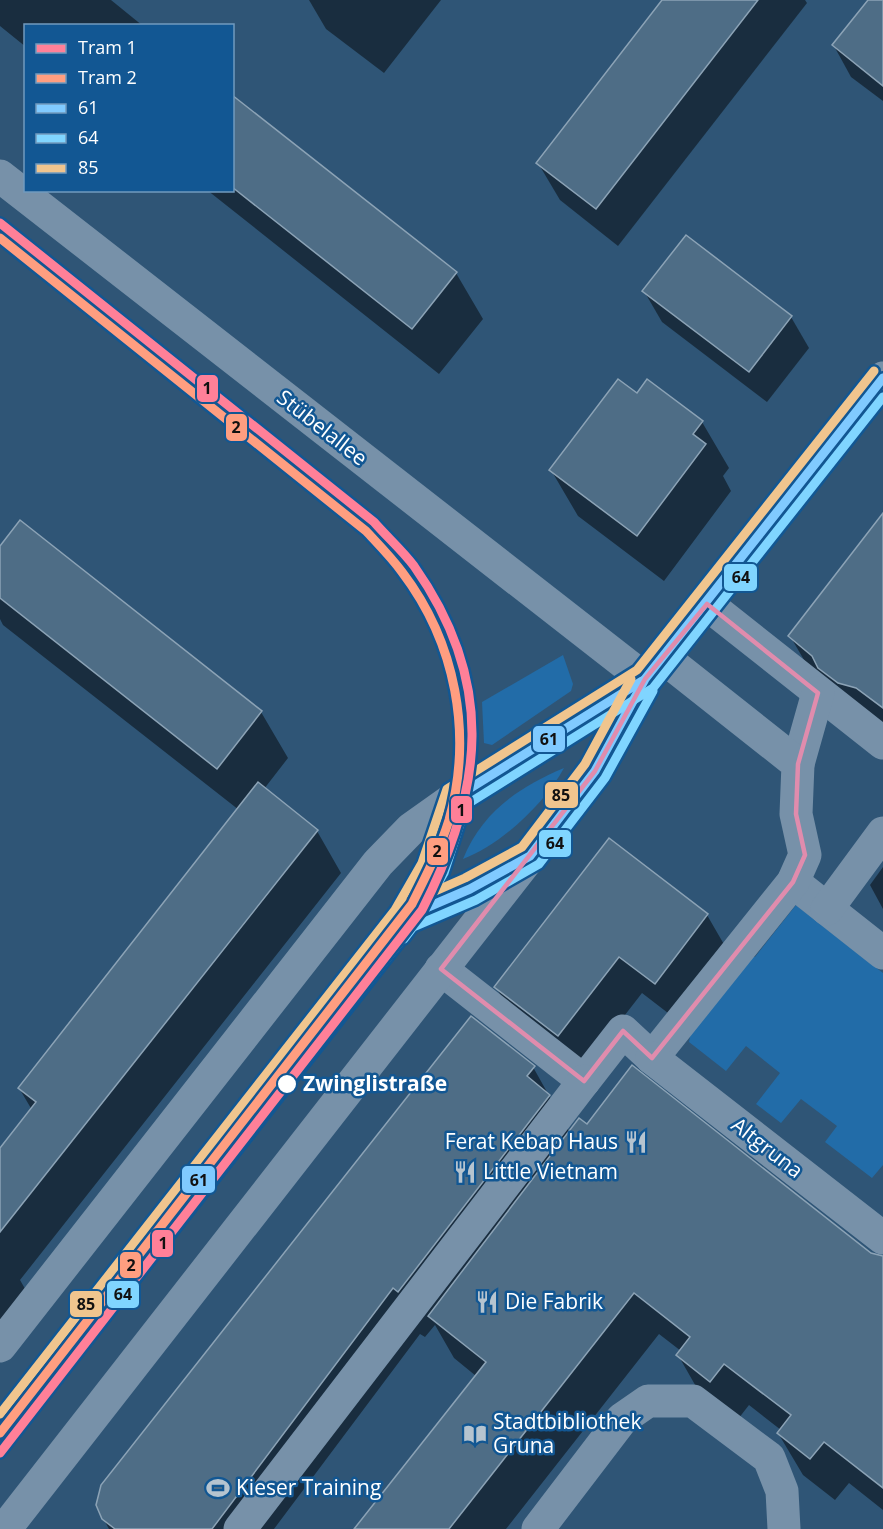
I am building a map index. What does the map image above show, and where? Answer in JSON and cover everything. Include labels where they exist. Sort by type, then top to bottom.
[{"type":"street","name":"Stübelallee","points":[[0,176],[654,668]]},
{"type":"street","points":[[10,1522],[595,771],[654,668],[707,604],[883,378]]},
{"type":"street","points":[[707,604],[883,743]]},
{"type":"street","points":[[654,668],[798,764]]},
{"type":"street","points":[[0,1346],[378,863],[411,829],[654,668]]},
{"type":"street","points":[[652,1058],[793,882],[805,855],[796,814],[798,764],[818,693]]},
{"type":"street","points":[[827,909],[883,833]]},
{"type":"street","points":[[793,882],[883,953]]},
{"type":"street","points":[[240,1529],[584,1080],[441,969]]},
{"type":"street","name":"Altgruna","points":[[584,1080],[623,1031],[652,1058],[883,1238]]},
{"type":"street","points":[[538,1529],[622,1419],[648,1401],[693,1401],[769,1458],[782,1491],[784,1529]]},
{"type":"highlighted area","points":[[707,604],[818,693],[798,764],[796,814],[805,855],[793,882],[652,1058],[623,1031],[584,1081],[441,969],[595,771],[645,679]]},
{"type":"shaded area","points":[[563,655],[573,684],[571,691],[492,745],[484,743],[482,702]]},
{"type":"shaded area","points":[[564,768],[546,795],[521,821],[492,844],[463,859],[480,828],[504,803],[532,784]]},
{"type":"shaded area","points":[[796,905],[883,973],[883,1165],[872,1178],[825,1142],[837,1126],[801,1099],[781,1123],[756,1104],[780,1073],[746,1046],[726,1071],[689,1042],[692,1027],[748,956],[755,957]]},
{"type":"building","points":[[662,0],[758,0],[596,209],[536,163]]},
{"type":"building","points":[[868,0],[883,0],[883,86],[832,45]]},
{"type":"building","points":[[234,97],[457,272],[412,329],[234,189]]},
{"type":"building","points":[[686,235],[792,316],[749,372],[642,291]]},
{"type":"building","points":[[618,379],[637,393],[647,379],[703,421],[693,434],[706,444],[637,536],[549,470]]},
{"type":"building","points":[[883,513],[883,708],[856,688],[838,683],[818,668],[812,656],[788,636]]},
{"type":"building","points":[[20,520],[262,711],[217,769],[0,598],[0,546]]},
{"type":"building","points":[[258,782],[318,830],[0,1232],[0,1148],[36,1102],[18,1088]]},
{"type":"building","points":[[609,838],[708,914],[655,984],[619,957],[558,1036],[494,987]]},
{"type":"building","points":[[471,1016],[535,1066],[527,1076],[550,1095],[398,1292],[393,1288],[212,1529],[115,1529],[102,1519],[96,1505],[101,1485]]},
{"type":"building","points":[[632,1065],[871,1253],[883,1256],[883,1488],[824,1442],[810,1459],[777,1433],[791,1415],[724,1364],[710,1382],[676,1355],[690,1337],[634,1293],[449,1529],[354,1529],[486,1362],[428,1316],[579,1118],[587,1124]]},
{"type":"tram line","name":"1","points":[[0,223],[374,522],[399,549],[414,566],[440,609],[459,652],[469,694],[472,736],[468,779],[458,822],[443,865],[422,910],[0,1453]]},
{"type":"tram line","name":"2","points":[[0,238],[366,531],[402,572],[421,600],[436,629],[455,690],[459,722],[456,788],[449,820],[437,852],[412,904],[0,1433]]},
{"type":"transit line","name":"85","points":[[0,1414],[395,910],[422,863],[447,789],[637,670],[874,371]]},
{"type":"transit line","name":"61","points":[[0,1433],[405,917],[470,889],[530,856],[595,771],[645,679],[883,378]]},
{"type":"transit line","name":"64","points":[[9,1440],[414,924],[444,873],[466,805],[653,688],[883,397]]},
{"type":"transit line","name":"85","points":[[384,925],[399,907],[465,878],[522,847],[585,764],[631,679]]},
{"type":"transit line","name":"61","points":[[456,797],[642,681]]},
{"type":"transit line","name":"64","points":[[404,939],[413,927],[476,900],[539,864],[605,778],[653,691]]},
{"type":"transit line","name":"61","points":[[391,935],[422,886],[456,797]]},
{"type":"place","name":"Zwinglistraße","points":[[287,1084]]},
{"type":"place","name":"Ferat Kebap Haus","points":[[636,1142]]},
{"type":"place","name":"Little Vietnam","points":[[465,1172]]},
{"type":"place","name":"Die Fabrik","points":[[487,1302]]},
{"type":"place","name":"Stadtbibliothek Gruna","points":[[475,1434]]},
{"type":"place","name":"Kieser Training","points":[[218,1488]]}]
